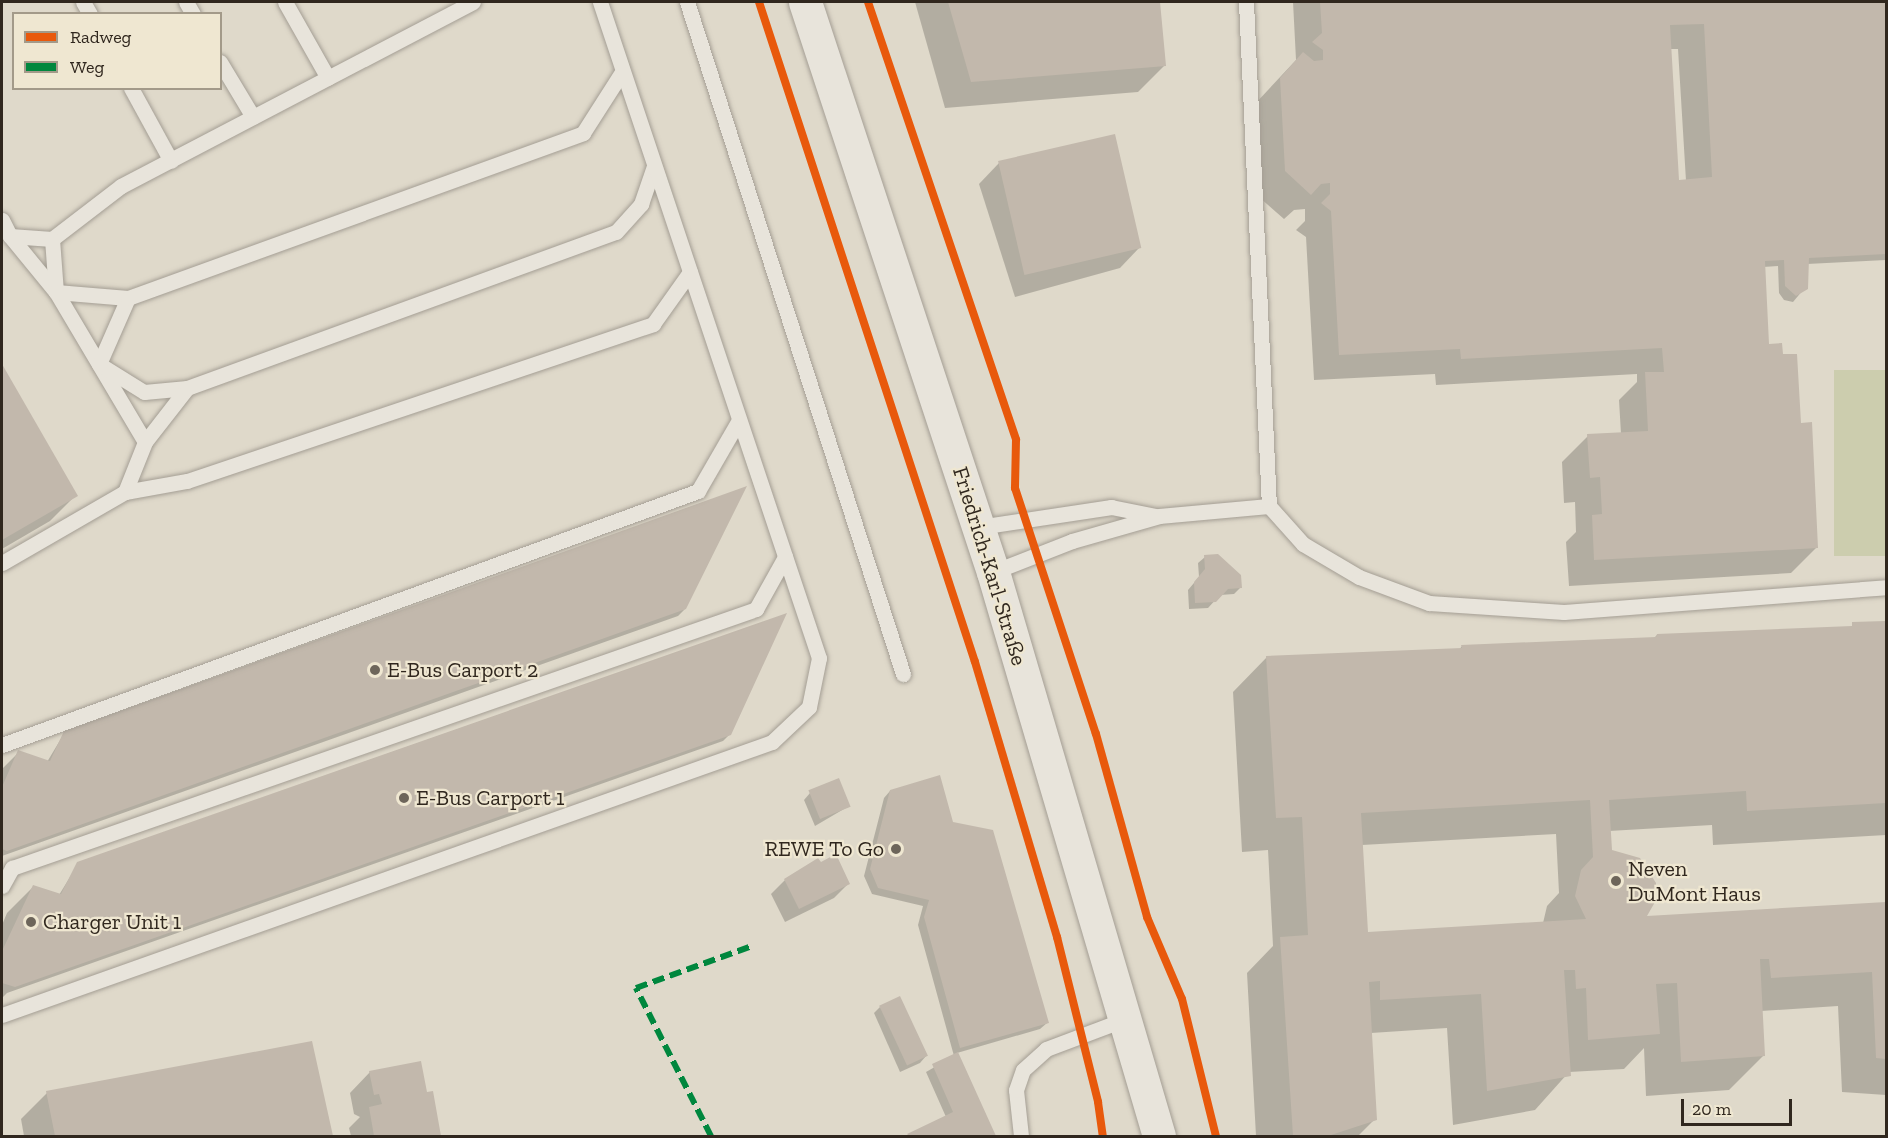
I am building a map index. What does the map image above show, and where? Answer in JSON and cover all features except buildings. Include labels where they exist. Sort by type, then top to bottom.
[{"type":"main road","name":"Friedrich-Karl-Straße","points":[[805,2],[993,572],[1126,1019],[1152,1128]]},
{"type":"main road","points":[[1152,1128],[1173,1137]]},
{"type":"lane","points":[[285,2],[328,78]]},
{"type":"lane","points":[[10,236],[52,239],[121,186],[473,2]]},
{"type":"lane","points":[[687,2],[903,674]]},
{"type":"lane","points":[[1246,2],[1269,506],[1303,544],[1359,577],[1429,603],[1564,612],[1887,587]]},
{"type":"lane","points":[[2,1015],[772,742],[809,707],[819,658],[598,3]]},
{"type":"lane","points":[[222,65],[253,117]]},
{"type":"lane","points":[[56,292],[128,298],[584,133],[622,72]]},
{"type":"lane","points":[[132,90],[171,161]]},
{"type":"lane","points":[[99,363],[144,392],[187,388],[616,232],[641,204],[654,166]]},
{"type":"lane","points":[[2,220],[10,236],[56,292],[145,442]]},
{"type":"lane","points":[[52,239],[56,292]]},
{"type":"lane","points":[[2,563],[125,492],[187,481],[653,324],[690,272]]},
{"type":"lane","points":[[99,363],[128,298]]},
{"type":"lane","points":[[125,492],[145,442],[187,388]]},
{"type":"lane","points":[[2,745],[698,491],[740,420]]},
{"type":"lane","points":[[993,572],[1072,541],[1159,516],[1269,506]]},
{"type":"lane","points":[[979,528],[1111,507],[1159,516]]},
{"type":"lane","points":[[2,885],[12,868],[756,609],[785,557]]},
{"type":"lane","points":[[1021,1137],[1016,1090],[1023,1071],[1046,1049],[1126,1019]]},
{"type":"green space","points":[[1834,370],[1886,370],[1886,556],[1834,556]]},
{"type":"marked path","points":[[711,1136],[636,988],[752,946]]},
{"type":"cycle path","points":[[759,2],[975,662],[1057,937],[1098,1102],[1103,1136]]},
{"type":"cycle path","points":[[868,2],[1016,440],[1015,488],[1096,734],[1147,917],[1182,999],[1216,1136]]},
{"type":"place","name":"E-Bus Carport 2","points":[[375,670]]},
{"type":"place","name":"E-Bus Carport 1","points":[[404,798]]},
{"type":"place","name":"REWE To Go","points":[[896,849]]},
{"type":"place","name":"Neven DuMont Haus","points":[[1616,881]]},
{"type":"place","name":"Charger Unit 1","points":[[31,922]]}]
